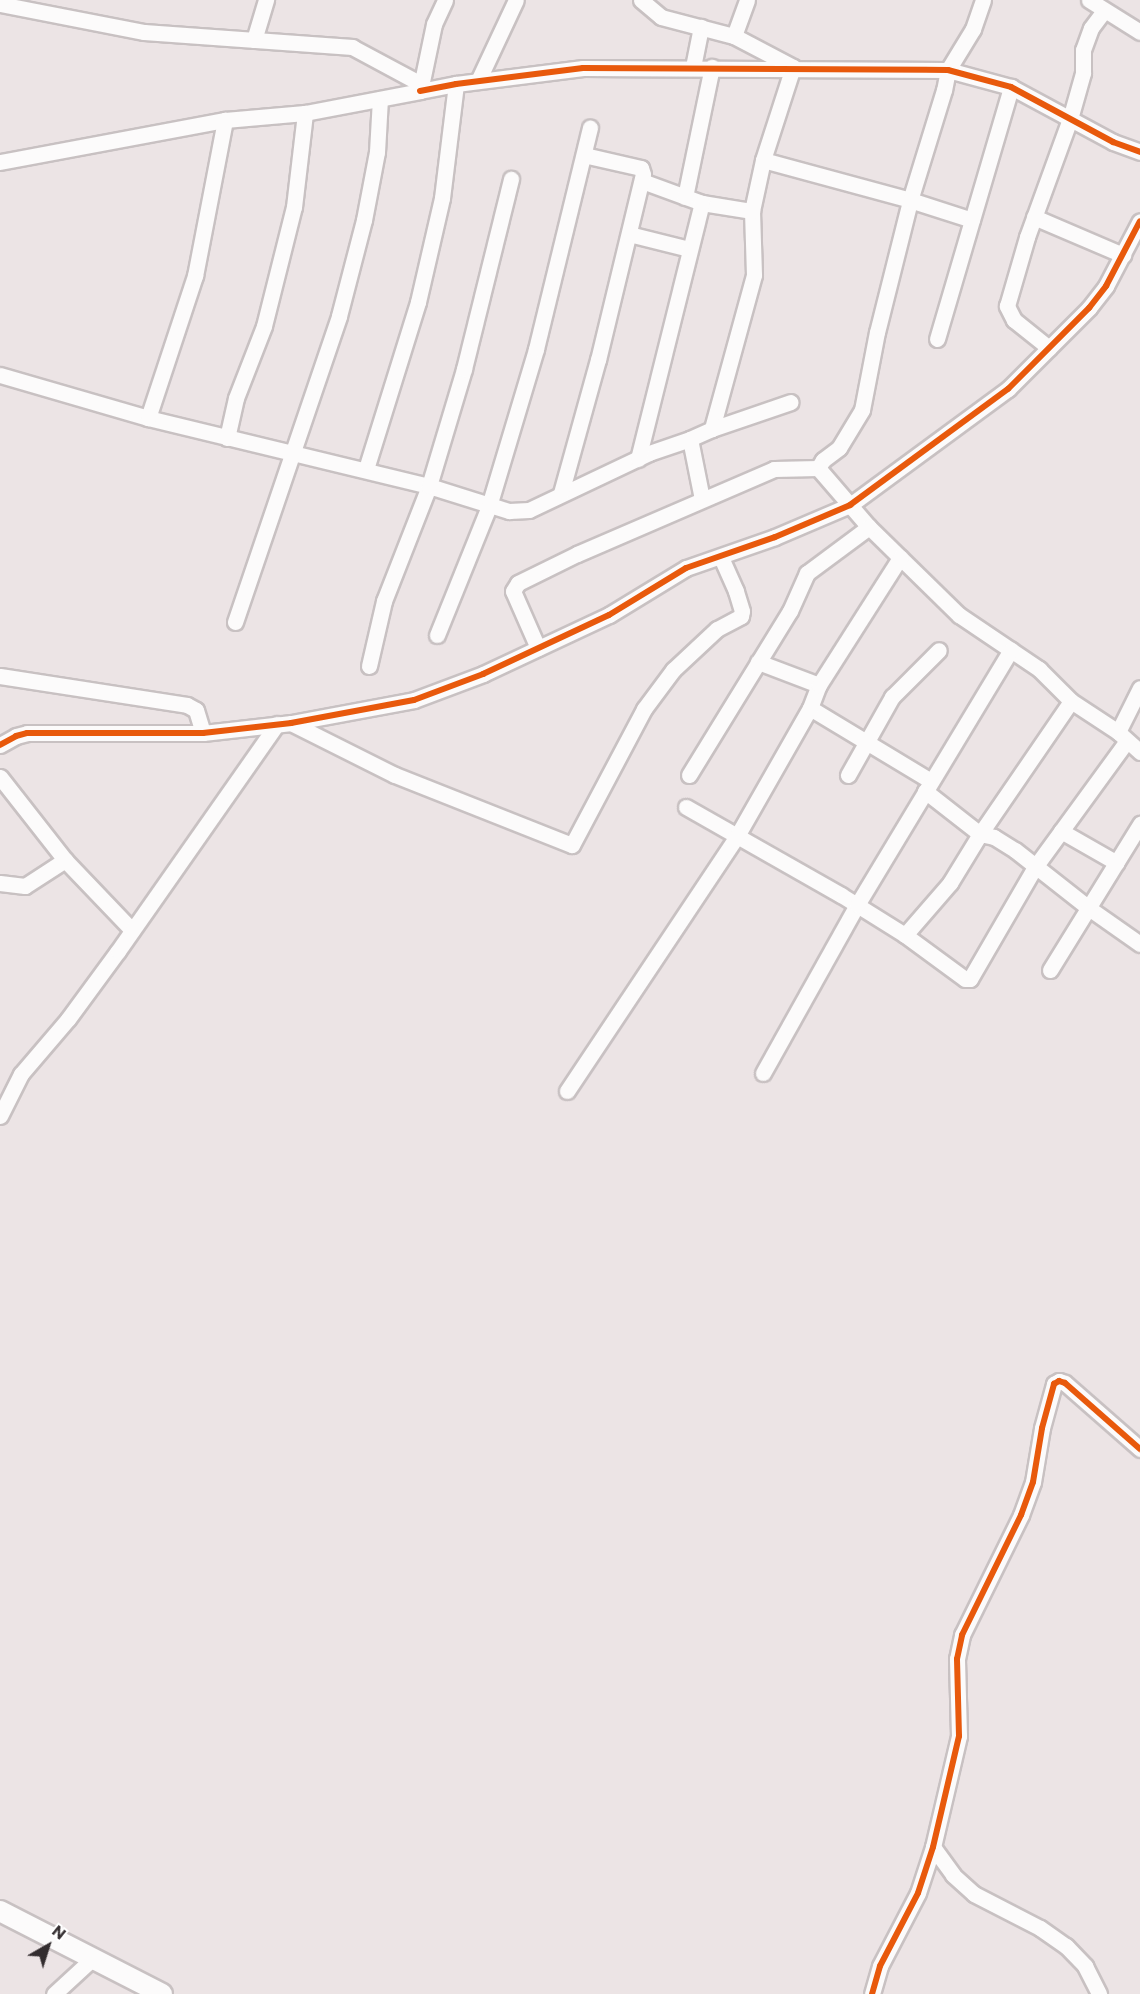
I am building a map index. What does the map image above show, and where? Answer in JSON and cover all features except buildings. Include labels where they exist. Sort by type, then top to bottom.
[{"type":"street","points":[[254,40],[266,0]]},
{"type":"street","points":[[420,88],[434,24],[445,0]]},
{"type":"street","points":[[478,81],[516,0]]},
{"type":"street","points":[[641,0],[661,17],[734,36],[793,67]]},
{"type":"street","points":[[734,36],[747,0]]},
{"type":"street","points":[[818,468],[823,460],[839,448],[862,410],[877,332],[910,200],[948,70],[973,29],[983,0]]},
{"type":"street","points":[[1089,0],[1140,32]]},
{"type":"street","points":[[0,4],[144,32],[352,47],[420,88]]},
{"type":"street","points":[[1049,348],[1014,320],[1007,306],[1034,217],[1070,119],[1083,73],[1083,50],[1091,28],[1104,11]]},
{"type":"street","points":[[693,67],[701,27]]},
{"type":"street","points":[[0,162],[225,120],[304,113],[380,99],[420,88],[583,68],[693,67],[948,70],[1011,87],[1113,142],[1140,152]]},
{"type":"street","points":[[685,197],[712,67]]},
{"type":"street","points":[[712,429],[754,275],[752,211],[763,160],[793,67]]},
{"type":"street","points":[[366,470],[424,279],[442,198],[456,84]]},
{"type":"street","points":[[937,339],[1011,87]]},
{"type":"street","points":[[235,622],[294,454],[339,316],[364,220],[377,152],[380,99]]},
{"type":"street","points":[[227,438],[236,398],[264,326],[294,207],[304,113]]},
{"type":"street","points":[[148,418],[195,276],[225,120]]},
{"type":"street","points":[[437,636],[489,506],[536,349],[590,129]]},
{"type":"street","points":[[561,493],[643,174],[640,168],[584,155]]},
{"type":"street","points":[[763,160],[910,200],[972,220]]},
{"type":"street","points":[[369,666],[384,601],[429,486],[464,369],[511,179]]},
{"type":"street","points":[[642,181],[702,203],[752,211]]},
{"type":"street","points":[[638,459],[702,203]]},
{"type":"street","points":[[1034,217],[1123,255]]},
{"type":"street","points":[[0,745],[16,736],[27,734],[203,733],[284,724],[414,700],[483,674],[609,615],[686,568],[721,557],[850,505],[1008,389],[1106,286],[1140,220]]},
{"type":"street","points":[[629,234],[689,249]]},
{"type":"street","points":[[0,375],[148,418],[429,486],[509,511],[529,510],[561,493],[638,459],[690,440],[712,429],[791,402]]},
{"type":"street","points":[[690,440],[702,499]]},
{"type":"street","points":[[538,648],[513,591],[518,583],[702,499],[774,470],[818,468]]},
{"type":"street","points":[[818,468],[900,558],[958,615],[1039,669],[1071,700],[1140,752]]},
{"type":"street","points":[[689,775],[790,611],[807,573],[870,526]]},
{"type":"street","points":[[284,724],[395,775],[572,845],[644,709],[673,670],[717,629],[741,616],[742,611],[736,591],[721,557]]},
{"type":"street","points":[[567,1091],[737,836],[810,708],[819,685],[900,558]]},
{"type":"street","points":[[848,775],[892,697],[939,650]]},
{"type":"street","points":[[763,1073],[857,905],[1011,650]]},
{"type":"street","points":[[758,662],[819,685]]},
{"type":"street","points":[[0,676],[187,705],[196,710],[203,733]]},
{"type":"street","points":[[686,807],[857,905],[965,978],[970,979],[1035,867],[1062,831],[1122,737],[1140,688]]},
{"type":"street","points":[[904,935],[950,883],[980,834],[1071,700]]},
{"type":"street","points":[[810,708],[867,742],[928,786],[980,834],[994,837],[1016,850],[1090,909],[1140,944]]},
{"type":"street","points":[[0,1116],[21,1074],[68,1019],[284,724]]},
{"type":"street","points":[[0,777],[65,860],[132,930]]},
{"type":"street","points":[[1050,970],[1090,909],[1140,824]]},
{"type":"street","points":[[1062,831],[1117,863]]},
{"type":"street","points":[[0,883],[25,886],[65,860]]},
{"type":"street","points":[[872,1994],[880,1966],[918,1893],[933,1847],[959,1736],[957,1659],[962,1635],[1021,1515],[1033,1482],[1044,1419],[1054,1384],[1059,1381],[1065,1383],[1140,1449]]},
{"type":"street","points":[[933,1847],[953,1875],[974,1894],[1040,1928],[1066,1946],[1085,1966],[1099,1994]]},
{"type":"street","points":[[0,1911],[162,1994]]},
{"type":"street","points":[[54,1994],[92,1959]]},
{"type":"cycle path","points":[[420,91],[456,84],[583,68],[948,70],[1011,87],[1113,142],[1140,152]]},
{"type":"cycle path","points":[[0,745],[27,733],[203,733],[291,723],[414,700],[483,674],[609,615],[686,568],[775,537],[850,505],[1008,389],[1089,308],[1106,286],[1140,221]]},
{"type":"cycle path","points":[[872,1994],[880,1966],[918,1893],[933,1847],[959,1736],[957,1659],[962,1635],[1021,1515],[1033,1482],[1042,1428],[1054,1384],[1059,1381],[1065,1383],[1140,1449]]}]
